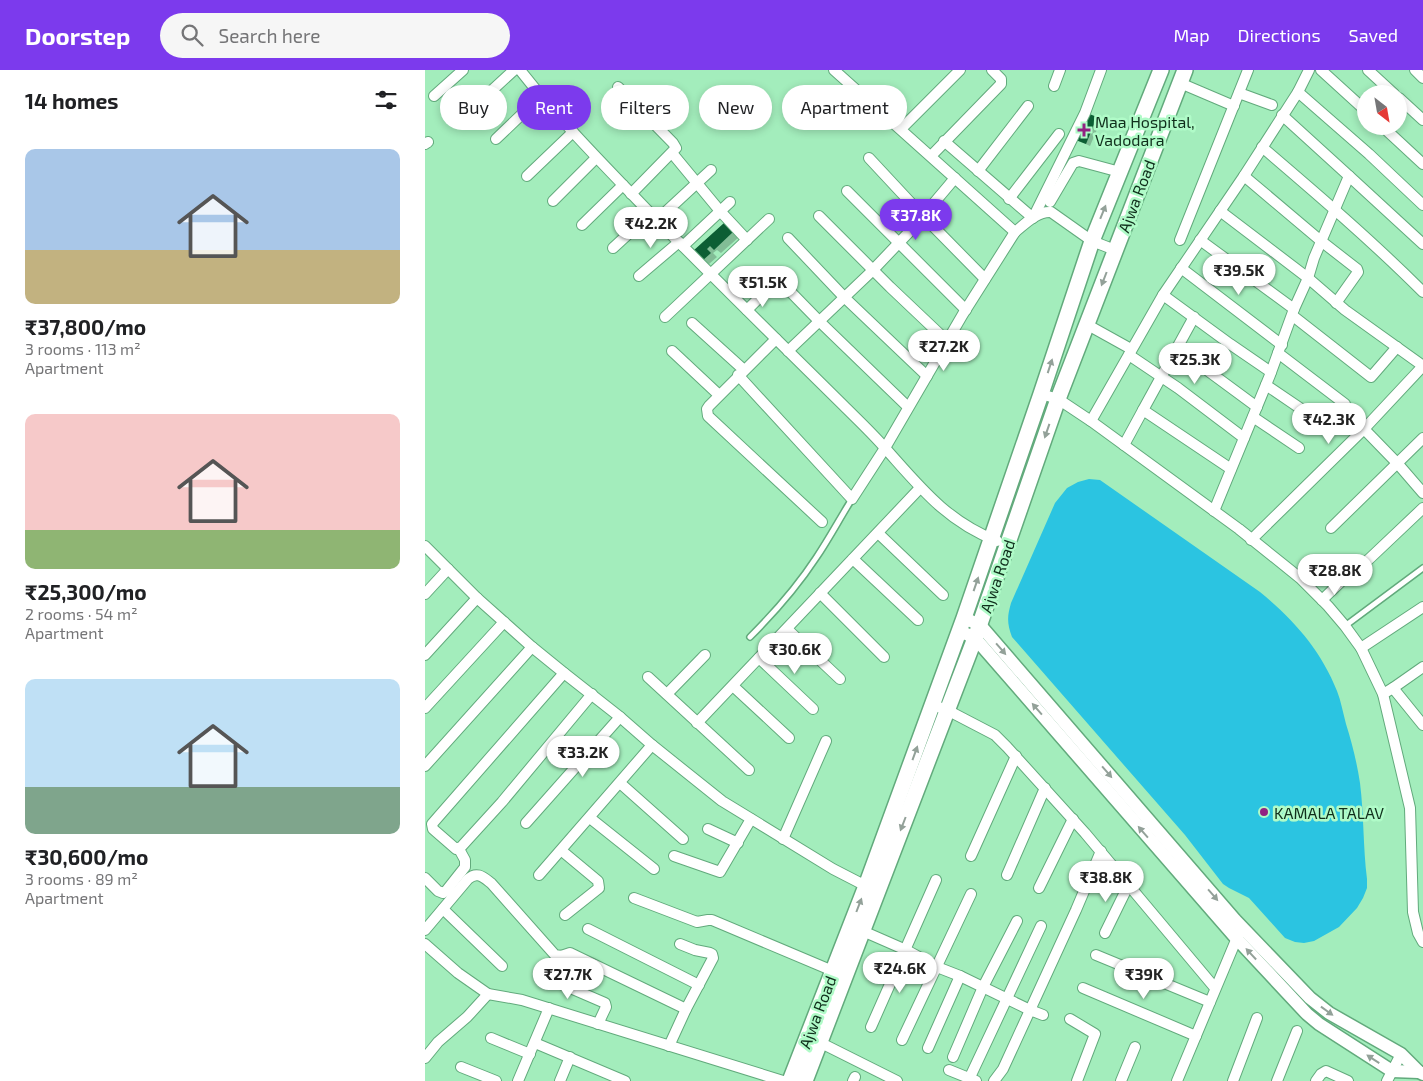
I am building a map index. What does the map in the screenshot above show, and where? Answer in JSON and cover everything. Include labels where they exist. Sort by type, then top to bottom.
[{"type":"main road","name":"Ajwa Road","points":[[790,1081],[814,1039],[940,707],[962,625],[1092,241],[1161,70]]},
{"type":"main road","name":"Ajwa Road","points":[[805,1081],[814,1039],[833,970],[857,928],[866,886],[940,707],[978,632],[1058,399],[1183,76]]},
{"type":"street","points":[[434,96],[463,70]]},
{"type":"street","points":[[498,85],[514,70]]},
{"type":"street","points":[[520,70],[532,85]]},
{"type":"street","points":[[834,70],[851,85]]},
{"type":"street","points":[[907,124],[960,70]]},
{"type":"street","points":[[931,156],[1001,84],[1001,79],[992,70]]},
{"type":"street","points":[[1054,86],[1060,70]]},
{"type":"street","points":[[1033,218],[1085,113],[1101,70]]},
{"type":"street","points":[[1180,240],[1248,70]]},
{"type":"street","points":[[1091,421],[1163,294],[1244,176],[1309,70]]},
{"type":"street","points":[[1321,70],[1357,104]]},
{"type":"street","points":[[1368,70],[1384,85]]},
{"type":"street","points":[[1415,70],[1423,78]]},
{"type":"street","points":[[1183,76],[1234,106]]},
{"type":"street","points":[[1297,92],[1369,154],[1423,205]]},
{"type":"street","points":[[1239,93],[1273,105]]},
{"type":"street","points":[[1407,105],[1423,120]]},
{"type":"street","points":[[978,171],[1028,106]]},
{"type":"street","points":[[1282,115],[1423,244]]},
{"type":"street","points":[[496,139],[517,119]]},
{"type":"street","points":[[631,194],[676,148],[660,130]]},
{"type":"street","points":[[901,130],[1015,232]]},
{"type":"street","points":[[527,176],[573,132],[631,194],[885,448],[920,488],[946,513],[975,531],[1007,545]]},
{"type":"street","points":[[1009,199],[1059,134]]},
{"type":"street","points":[[1392,135],[1423,164]]},
{"type":"street","points":[[944,141],[1033,218]]},
{"type":"street","points":[[1262,147],[1334,209],[1423,292]]},
{"type":"street","points":[[672,153],[698,182],[720,211],[747,240]]},
{"type":"street","points":[[553,201],[596,158]]},
{"type":"street","points":[[869,158],[985,279]]},
{"type":"street","points":[[1050,202],[1076,161],[1119,172]]},
{"type":"street","points":[[613,248],[711,170]]},
{"type":"street","points":[[1244,176],[1321,241],[1357,268],[1357,272],[1337,303]]},
{"type":"street","points":[[1214,511],[1266,385],[1321,241],[1349,176]]},
{"type":"street","points":[[788,350],[873,269],[923,216],[955,178]]},
{"type":"street","points":[[582,225],[623,185]]},
{"type":"street","points":[[847,191],[966,310]]},
{"type":"street","points":[[639,276],[681,244],[730,202]]},
{"type":"street","points":[[692,323],[741,373],[852,499],[885,448],[947,341],[1015,232],[1045,211],[1051,212],[1092,241],[1115,250]]},
{"type":"street","points":[[1220,211],[1308,278],[1337,303],[1423,366],[1364,428],[1251,540]]},
{"type":"street","points":[[819,216],[947,341]]},
{"type":"street","points":[[665,317],[769,219]]},
{"type":"street","points":[[788,238],[845,297],[927,376]]},
{"type":"street","points":[[1201,240],[1371,376],[1397,347]]},
{"type":"street","points":[[1181,268],[1345,404]]},
{"type":"street","points":[[747,310],[778,279],[909,407]]},
{"type":"street","points":[[1163,294],[1229,344],[1271,372]]},
{"type":"street","points":[[1124,445],[1194,317]]},
{"type":"street","points":[[1086,324],[1130,352],[1244,438]]},
{"type":"street","points":[[776,339],[719,395],[709,406],[707,412],[709,416],[822,522]]},
{"type":"street","points":[[1177,348],[1299,448]]},
{"type":"street","points":[[672,351],[719,395]]},
{"type":"street","points":[[1266,385],[1313,417]]},
{"type":"street","points":[[1041,394],[1058,399],[1091,421],[1239,528],[1251,540],[1300,578],[1345,626],[1361,648],[1383,694],[1410,808],[1413,912],[1419,924],[1418,934],[1423,942]]},
{"type":"street","points":[[1143,410],[1231,470]]},
{"type":"street","points":[[1364,428],[1423,492]]},
{"type":"street","points":[[1331,528],[1423,438]]},
{"type":"street","points":[[697,723],[920,488]]},
{"type":"street","points":[[1321,600],[1352,570],[1366,562],[1423,508]]},
{"type":"street","points":[[878,533],[943,595]]},
{"type":"street","points":[[425,546],[477,598],[532,647],[722,801],[833,869],[866,886]]},
{"type":"street","points":[[853,559],[918,620]]},
{"type":"street","points":[[425,594],[448,569]]},
{"type":"street","points":[[820,593],[884,657]]},
{"type":"street","points":[[425,655],[477,598]]},
{"type":"street","points":[[1361,648],[1423,607]]},
{"type":"street","points":[[425,708],[504,622]]},
{"type":"street","points":[[962,625],[978,632],[1307,1014],[1389,1076],[1421,1073]]},
{"type":"street","points":[[787,629],[841,679]]},
{"type":"street","points":[[425,766],[532,647]]},
{"type":"street","points":[[667,694],[705,655]]},
{"type":"street","points":[[759,658],[813,709]]},
{"type":"street","points":[[1383,694],[1423,667]]},
{"type":"street","points":[[425,878],[441,893],[446,891],[465,867],[465,860],[459,848],[456,848],[433,829],[432,824],[564,673]]},
{"type":"street","points":[[649,677],[749,770]]},
{"type":"street","points":[[733,686],[789,738]]},
{"type":"street","points":[[1393,688],[1423,725]]},
{"type":"street","points":[[459,848],[502,802],[592,694]]},
{"type":"street","points":[[940,707],[995,735],[1016,756],[1101,851],[1215,988]]},
{"type":"street","points":[[526,823],[620,717]]},
{"type":"street","points":[[783,839],[826,741]]},
{"type":"street","points":[[539,875],[652,745]]},
{"type":"street","points":[[971,856],[1016,756]]},
{"type":"street","points":[[620,783],[683,839]]},
{"type":"street","points":[[1007,875],[1045,788]]},
{"type":"street","points":[[590,818],[654,869]]},
{"type":"street","points":[[674,856],[720,872],[751,819]]},
{"type":"street","points":[[1039,888],[1073,819]]},
{"type":"street","points":[[708,829],[737,842]]},
{"type":"street","points":[[561,851],[598,881],[600,885],[599,888],[565,914]]},
{"type":"street","points":[[994,1081],[1003,1069],[1101,851]]},
{"type":"street","points":[[425,930],[468,879],[475,874],[480,875],[491,883],[555,955],[561,956],[570,953],[686,1009]]},
{"type":"street","points":[[871,1027],[936,880]]},
{"type":"street","points":[[1105,933],[1129,884]]},
{"type":"street","points":[[902,1040],[971,894]]},
{"type":"street","points":[[634,898],[697,922],[712,920],[833,970]]},
{"type":"street","points":[[443,909],[502,966]]},
{"type":"street","points":[[953,1057],[983,987],[1017,921]]},
{"type":"street","points":[[949,1070],[974,1078],[1041,926]]},
{"type":"street","points":[[857,928],[1043,1015]]},
{"type":"street","points":[[588,929],[699,985]]},
{"type":"street","points":[[1177,1081],[1239,933]]},
{"type":"street","points":[[1239,933],[1329,1013],[1401,1054],[1421,1073]]},
{"type":"street","points":[[425,944],[458,973],[488,994],[522,1000],[783,1081]]},
{"type":"street","points":[[669,1046],[713,956],[710,953],[680,944]]},
{"type":"street","points":[[1095,955],[1210,1002]]},
{"type":"street","points":[[545,973],[561,984],[605,1002],[607,1005],[598,1024]]},
{"type":"street","points":[[928,1048],[961,976]]},
{"type":"street","points":[[1083,988],[1196,1036]]},
{"type":"street","points":[[425,1058],[438,1042],[467,1017],[488,994]]},
{"type":"street","points":[[519,1081],[549,1008]]},
{"type":"street","points":[[1233,1081],[1257,1018]]},
{"type":"street","points":[[1069,1019],[1095,1034],[1077,1081]]},
{"type":"street","points":[[1277,1081],[1297,1031]]},
{"type":"street","points":[[491,1038],[531,1054]]},
{"type":"street","points":[[814,1039],[897,1081]]},
{"type":"street","points":[[535,1043],[570,1057],[606,1077],[625,1081]]},
{"type":"street","points":[[1121,1081],[1135,1047]]},
{"type":"street","points":[[1389,1076],[1401,1054]]},
{"type":"street","points":[[560,1081],[570,1057]]},
{"type":"street","points":[[461,1067],[496,1081]]},
{"type":"street","points":[[1316,1081],[1321,1074],[1327,1072],[1348,1081]]},
{"type":"lane","points":[[750,637],[790,592],[815,559],[852,499]]},
{"type":"lane","points":[[1345,626],[1423,568]]},
{"type":"water","points":[[1089,479],[1100,480],[1260,592],[1284,613],[1305,636],[1330,676],[1340,699],[1359,776],[1367,888],[1357,908],[1339,927],[1314,941],[1304,943],[1285,938],[1249,898],[1223,884],[1185,835],[1012,637],[1008,620],[1011,603],[1055,503],[1067,488]]},
{"type":"building","points":[[1087,113],[1097,117],[1086,144],[1073,139]]},
{"type":"building","points":[[724,223],[733,232],[714,250],[710,246],[707,249],[711,253],[702,261],[693,251]]},
{"type":"place","name":"Maa Hospital, Vadodara","points":[[1084,130]]},
{"type":"place","name":"KAMALA TALAV","points":[[1264,812]]}]
